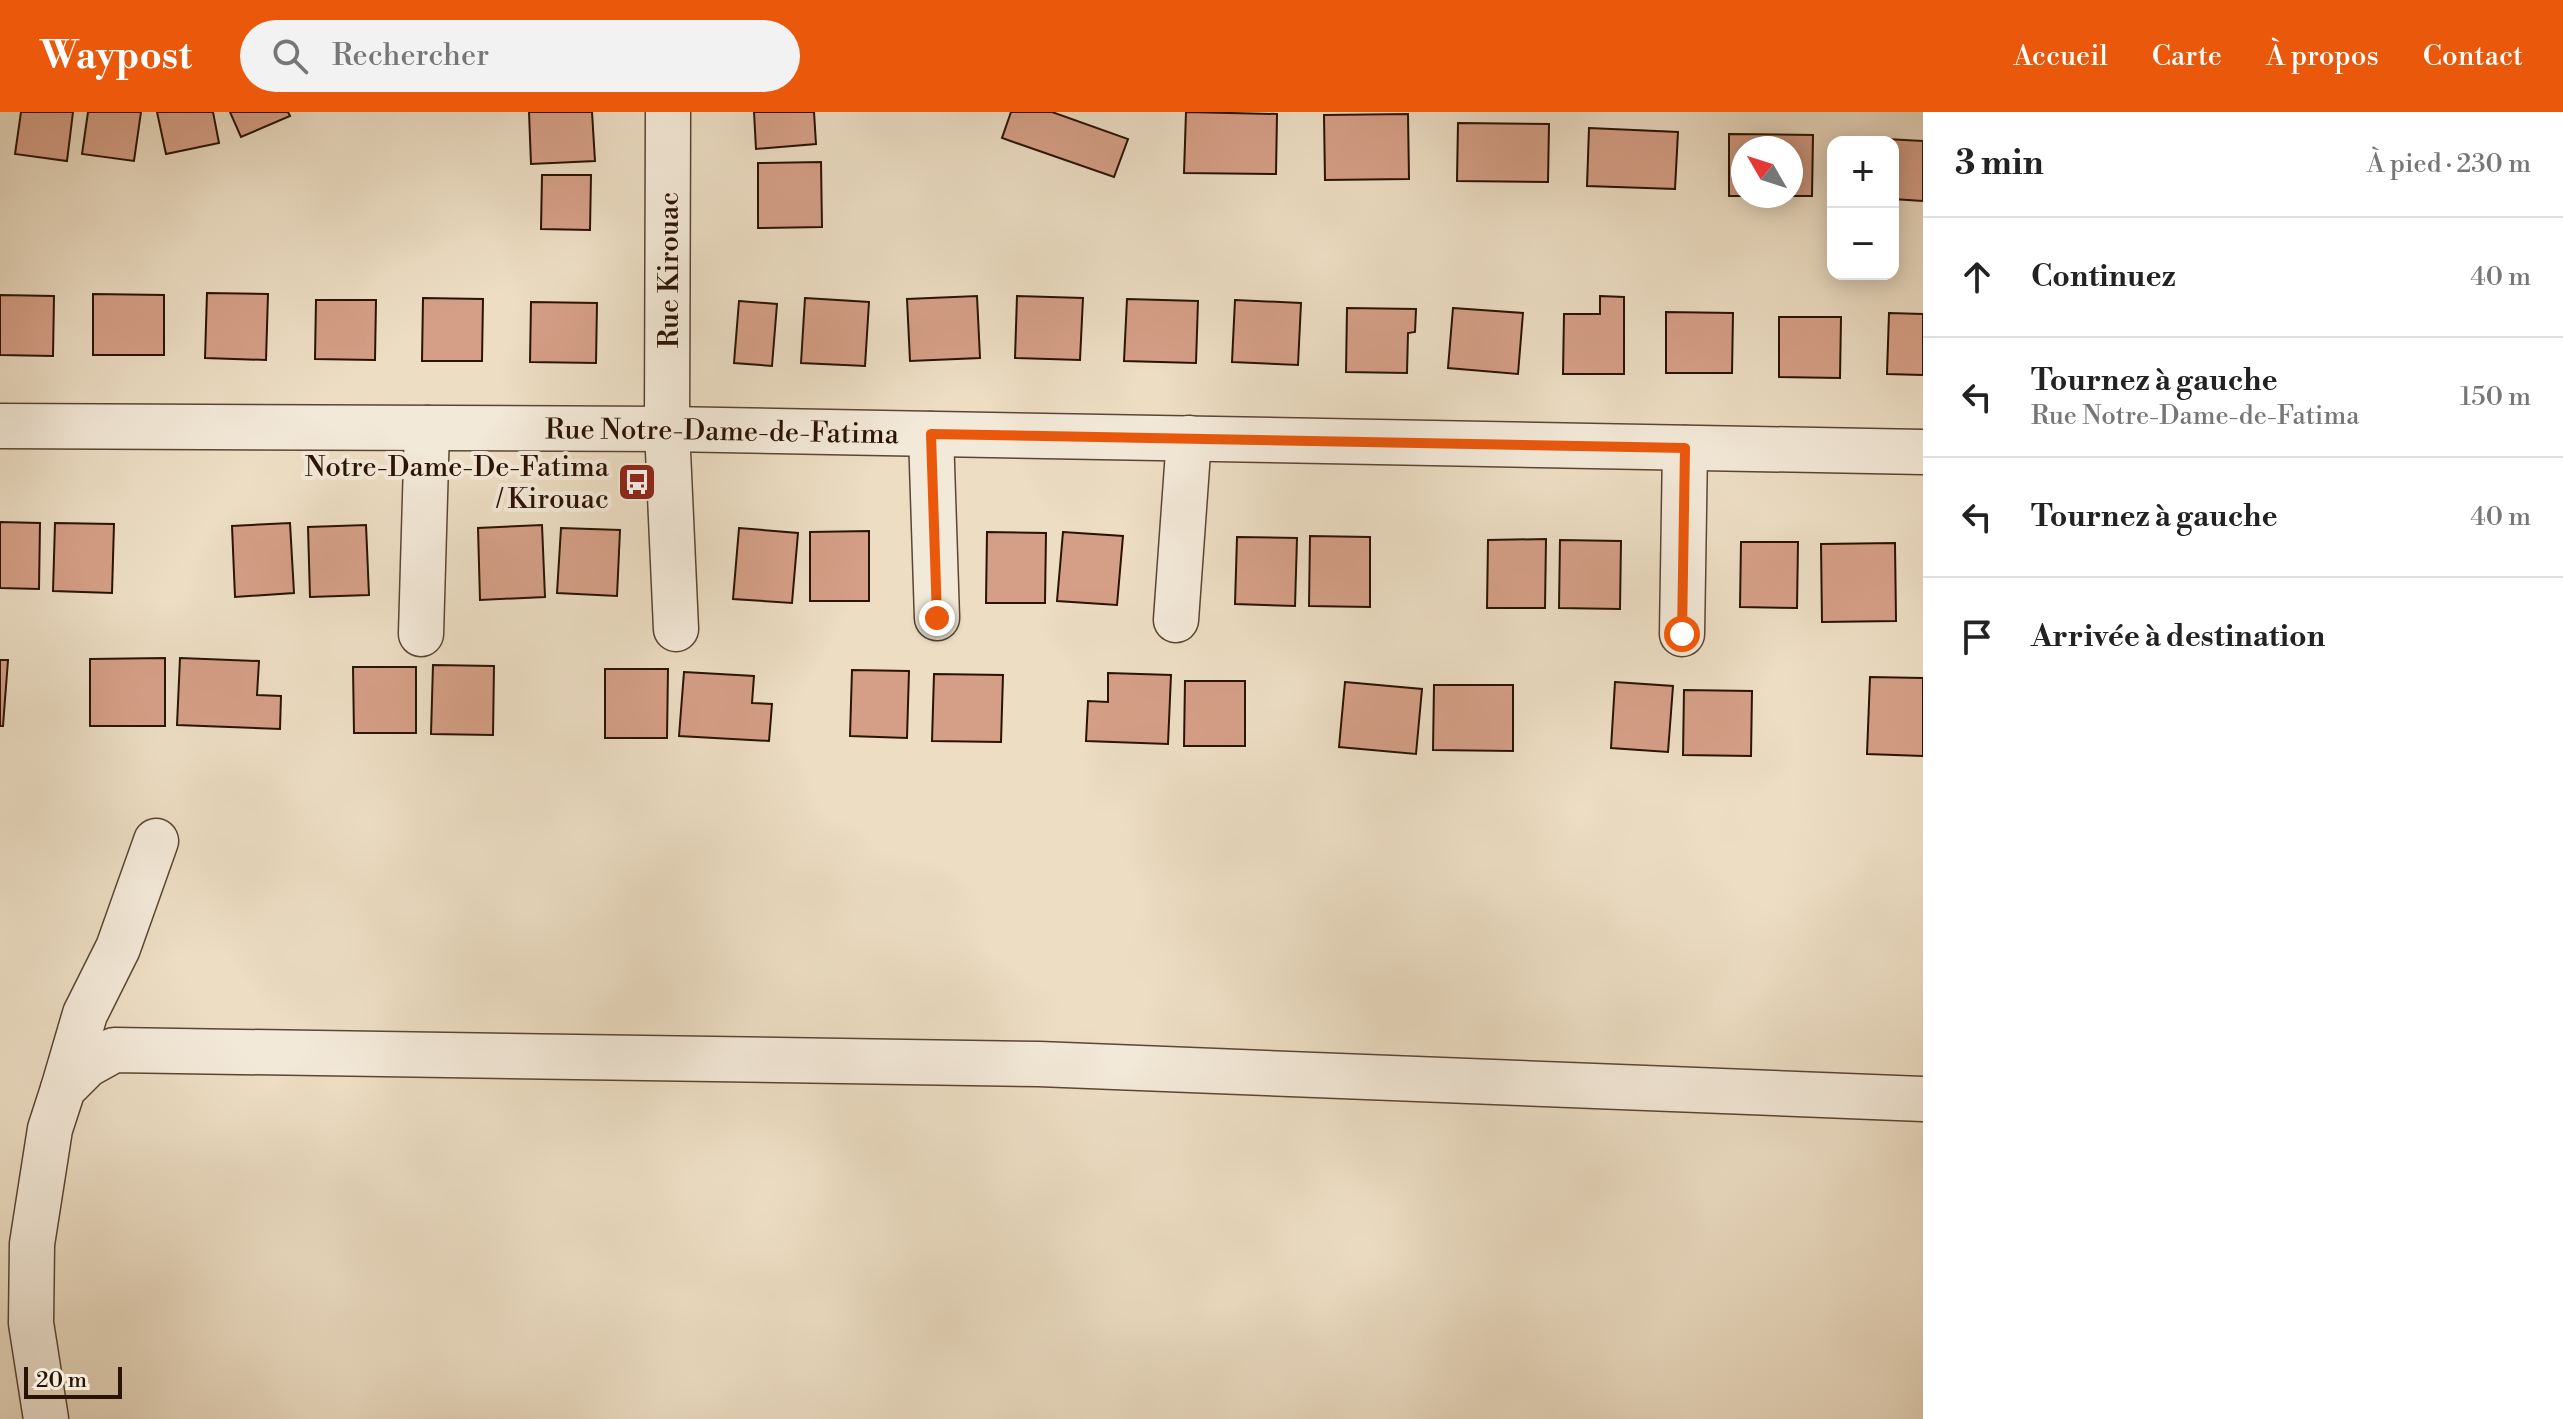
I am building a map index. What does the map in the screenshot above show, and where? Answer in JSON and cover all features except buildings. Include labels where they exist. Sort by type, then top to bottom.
[{"type":"street","name":"Rue Kirouac","points":[[668,112],[667,429],[676,629]]},
{"type":"street","name":"Rue Notre-Dame-de-Fatima","points":[[0,426],[667,429],[1923,452]]},
{"type":"street","points":[[421,634],[427,428]]},
{"type":"street","points":[[931,434],[937,618]]},
{"type":"street","points":[[1176,620],[1189,438]]},
{"type":"street","points":[[1682,634],[1685,448]]},
{"type":"street","points":[[46,1419],[31,1323],[32,1244],[50,1129],[85,1014],[118,948],[156,841]]},
{"type":"street","points":[[63,1089],[87,1065],[114,1050],[1039,1064],[1923,1099]]},
{"type":"place","name":"Notre-Dame-De-Fatima / Kirouac","points":[[637,482]]},
{"type":"route","points":[[937,618],[931,434],[1685,448],[1682,634]]}]
